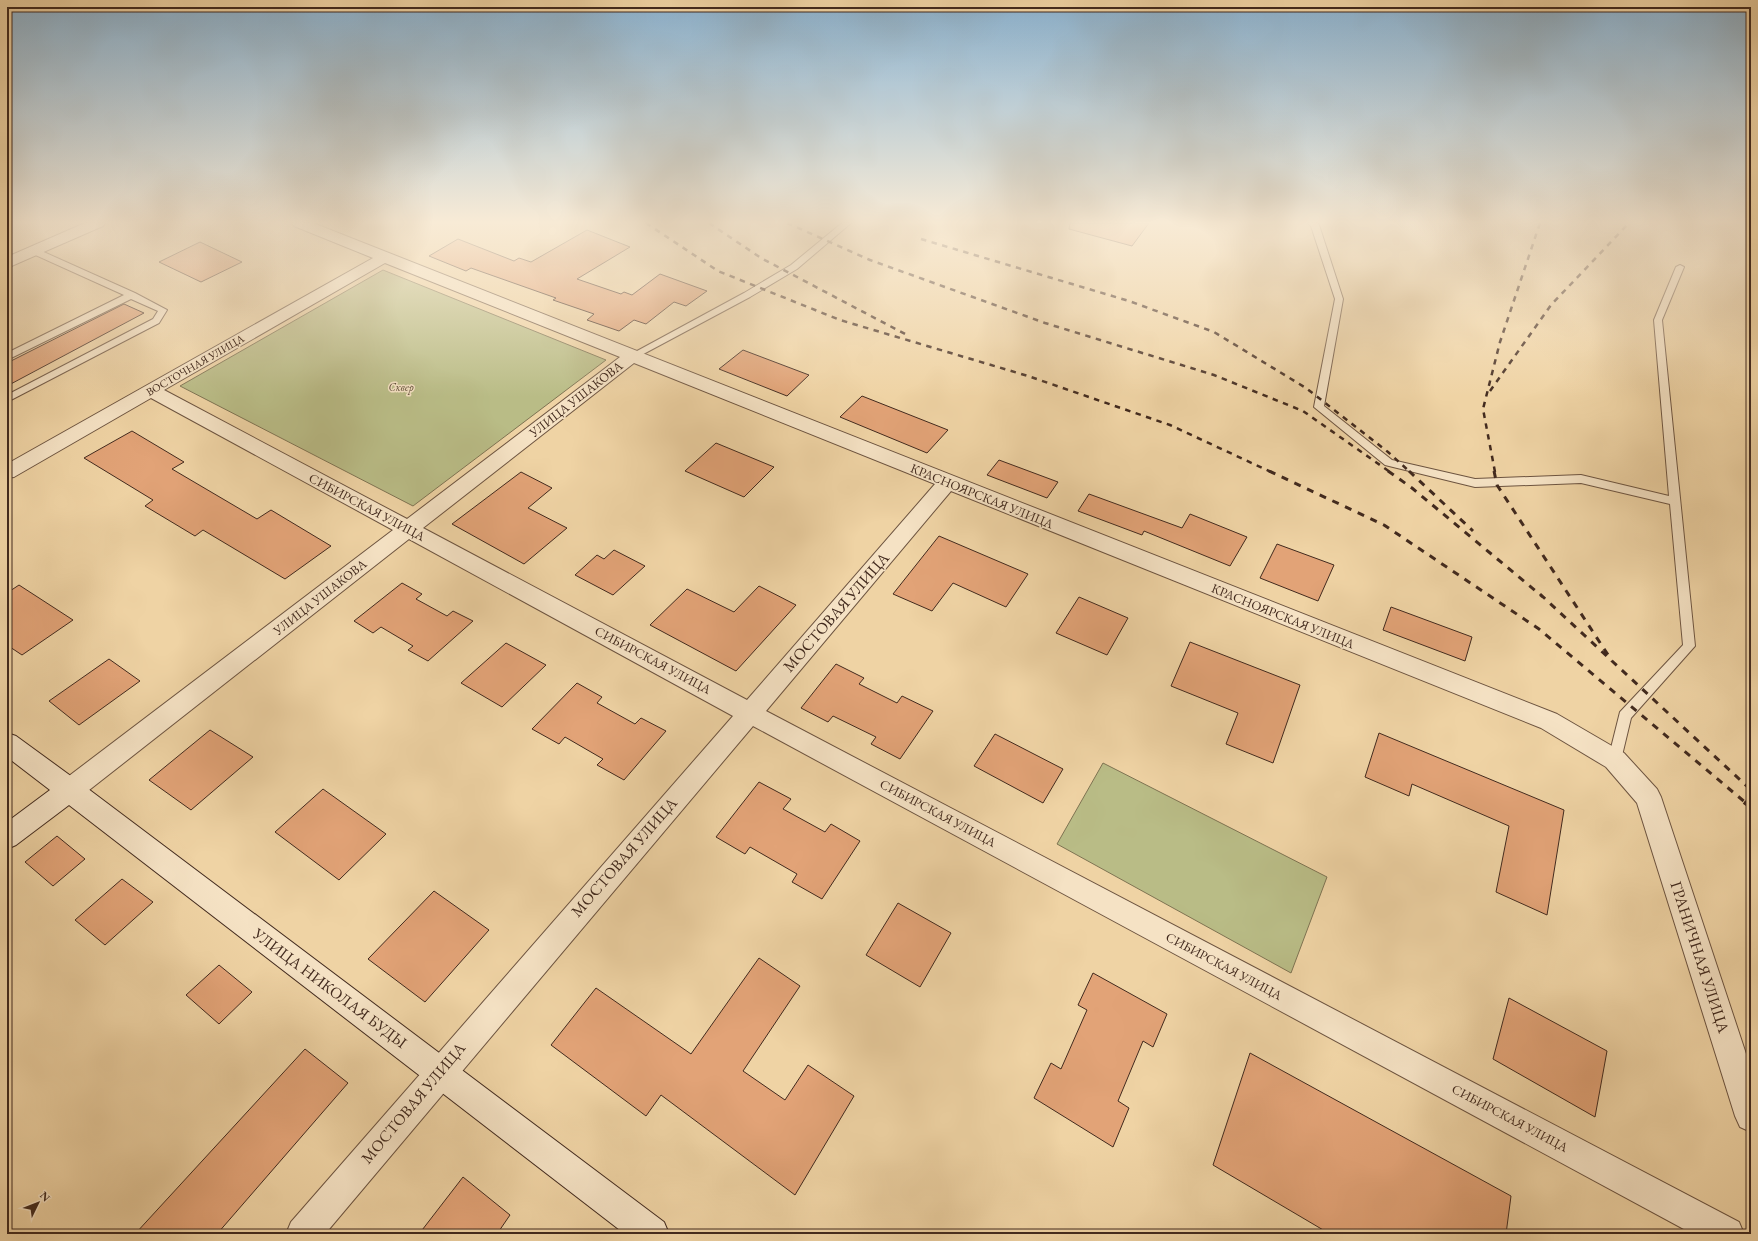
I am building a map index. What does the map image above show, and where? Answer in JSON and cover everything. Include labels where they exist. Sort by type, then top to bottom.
[{"type":"street","name":"ВОСТОЧНАЯ УЛИЦА","points":[[7,472],[343,281]]},
{"type":"street","name":"КРАСНОЯРСКАЯ УЛИЦА","points":[[441,281],[1549,721],[1615,760],[1648,797]]},
{"type":"street","name":"УЛИЦА УШАКОВА","points":[[7,837],[70,790],[631,356]]},
{"type":"street","name":"СИБИРСКАЯ УЛИЦА","points":[[150,390],[749,713],[1727,1234]]},
{"type":"street","name":"МОСТОВАЯ УЛИЦА","points":[[302,1234],[439,1072],[948,482]]},
{"type":"street","name":"УЛИЦА НИКОЛАЯ БУДЫ","points":[[7,743],[652,1234]]},
{"type":"street","name":"ГРАНИЧНАЯ УЛИЦА","points":[[1648,797],[1751,1116]]},
{"type":"lane","points":[[7,399],[156,322],[163,310],[101,281]]},
{"type":"lane","points":[[631,356],[747,295],[771,281]]},
{"type":"lane","points":[[1333,281],[1339,299],[1319,407],[1345,430],[1389,463],[1475,483],[1581,479],[1675,501]]},
{"type":"lane","points":[[1615,760],[1625,716],[1689,646],[1658,320],[1674,281]]},
{"type":"lane","points":[[7,357],[132,295]]},
{"type":"green space","name":"Сквер","points":[[364,281],[410,281],[606,360],[413,506],[180,386]]},
{"type":"green space","points":[[1103,763],[1327,877],[1291,973],[1057,844]]},
{"type":"building","points":[[508,281],[583,281],[621,294],[624,292],[632,295],[651,281],[679,281],[707,291],[686,306],[674,302],[646,324],[634,320],[619,331],[587,320],[594,314],[553,300],[556,298]]},
{"type":"building","points":[[124,304],[144,313],[7,386],[7,363]]},
{"type":"building","points":[[743,350],[809,375],[787,396],[719,369]]},
{"type":"building","points":[[862,396],[948,430],[927,453],[840,417]]},
{"type":"building","points":[[132,431],[184,462],[172,469],[257,519],[271,510],[331,546],[285,579],[203,530],[195,536],[145,506],[153,500],[84,458]]},
{"type":"building","points":[[716,443],[774,467],[744,497],[685,471]]},
{"type":"building","points":[[999,460],[1058,482],[1047,498],[987,475]]},
{"type":"building","points":[[521,472],[552,488],[528,508],[567,528],[524,564],[452,524]]},
{"type":"building","points":[[1089,494],[1182,528],[1190,514],[1247,537],[1230,566],[1144,531],[1142,535],[1078,511]]},
{"type":"building","points":[[939,536],[1028,574],[1006,607],[953,583],[932,611],[893,594]]},
{"type":"building","points":[[1277,544],[1334,565],[1318,601],[1260,578]]},
{"type":"building","points":[[614,550],[645,566],[613,595],[575,575],[597,555],[604,559]]},
{"type":"building","points":[[402,583],[422,594],[416,599],[447,616],[453,611],[473,621],[428,661],[408,650],[413,646],[381,627],[373,633],[354,621]]},
{"type":"building","points":[[19,585],[73,620],[22,655],[7,645],[7,593]]},
{"type":"building","points":[[759,586],[796,605],[736,671],[650,625],[687,589],[734,612]]},
{"type":"building","points":[[1079,597],[1128,618],[1107,655],[1056,633]]},
{"type":"building","points":[[1391,607],[1472,637],[1465,661],[1383,630]]},
{"type":"building","points":[[1190,642],[1300,685],[1273,763],[1226,744],[1238,713],[1171,686]]},
{"type":"building","points":[[506,643],[546,665],[502,707],[461,683]]},
{"type":"building","points":[[109,659],[140,681],[79,725],[49,701]]},
{"type":"building","points":[[836,664],[864,678],[859,684],[897,703],[902,696],[933,711],[900,759],[871,744],[876,737],[833,716],[828,722],[801,708]]},
{"type":"building","points":[[577,683],[602,697],[597,703],[635,724],[641,718],[666,731],[624,780],[597,765],[603,759],[565,737],[559,744],[532,729]]},
{"type":"building","points":[[210,730],[253,757],[191,810],[149,780]]},
{"type":"building","points":[[1379,733],[1564,810],[1547,915],[1496,892],[1509,826],[1412,784],[1409,796],[1365,777]]},
{"type":"building","points":[[995,734],[1063,769],[1043,803],[974,766]]},
{"type":"building","points":[[759,782],[791,799],[783,809],[825,832],[831,824],[860,841],[822,899],[792,882],[797,874],[750,847],[745,854],[716,837]]},
{"type":"building","points":[[323,789],[386,834],[339,880],[275,832]]},
{"type":"building","points":[[57,836],[85,859],[53,886],[25,862]]},
{"type":"building","points":[[122,879],[153,902],[105,945],[75,920]]},
{"type":"building","points":[[434,891],[489,930],[425,1002],[368,959]]},
{"type":"building","points":[[898,903],[951,933],[920,987],[866,955]]},
{"type":"building","points":[[759,958],[800,986],[743,1071],[785,1100],[808,1065],[854,1096],[795,1195],[661,1095],[646,1116],[551,1045],[596,988],[691,1054]]},
{"type":"building","points":[[219,965],[252,992],[219,1024],[186,995]]},
{"type":"building","points":[[1093,973],[1167,1014],[1153,1047],[1143,1041],[1118,1101],[1129,1108],[1113,1147],[1034,1098],[1051,1063],[1061,1069],[1087,1010],[1078,1005]]},
{"type":"building","points":[[1509,998],[1607,1051],[1595,1117],[1493,1059]]},
{"type":"building","points":[[305,1049],[348,1083],[217,1234],[135,1234]]},
{"type":"building","points":[[1250,1053],[1511,1196],[1506,1234],[1330,1234],[1213,1165]]},
{"type":"building","points":[[463,1177],[510,1215],[497,1234],[419,1234]]},
{"type":"railway","points":[[743,281],[840,320],[1028,376],[1170,425],[1271,472]]},
{"type":"railway","points":[[804,281],[907,335]]},
{"type":"railway","points":[[928,281],[1045,323],[1214,375],[1303,411],[1390,472]]},
{"type":"railway","points":[[1062,281],[1129,301],[1214,332],[1306,388],[1388,452],[1410,472]]},
{"type":"railway","points":[[1495,472],[1483,409],[1500,342],[1521,281]]},
{"type":"railway","points":[[1490,391],[1551,305],[1574,281]]},
{"type":"railway","points":[[1269,471],[1384,525],[1539,629],[1746,803]]},
{"type":"railway","points":[[1388,471],[1412,488],[1543,597]]},
{"type":"railway","points":[[1409,471],[1473,531]]},
{"type":"railway","points":[[1494,471],[1497,485],[1612,661]]},
{"type":"railway","points":[[1540,594],[1612,661]]},
{"type":"railway","points":[[1612,661],[1751,790]]},
{"type":"railway","points":[[1744,802],[1751,807]]}]
